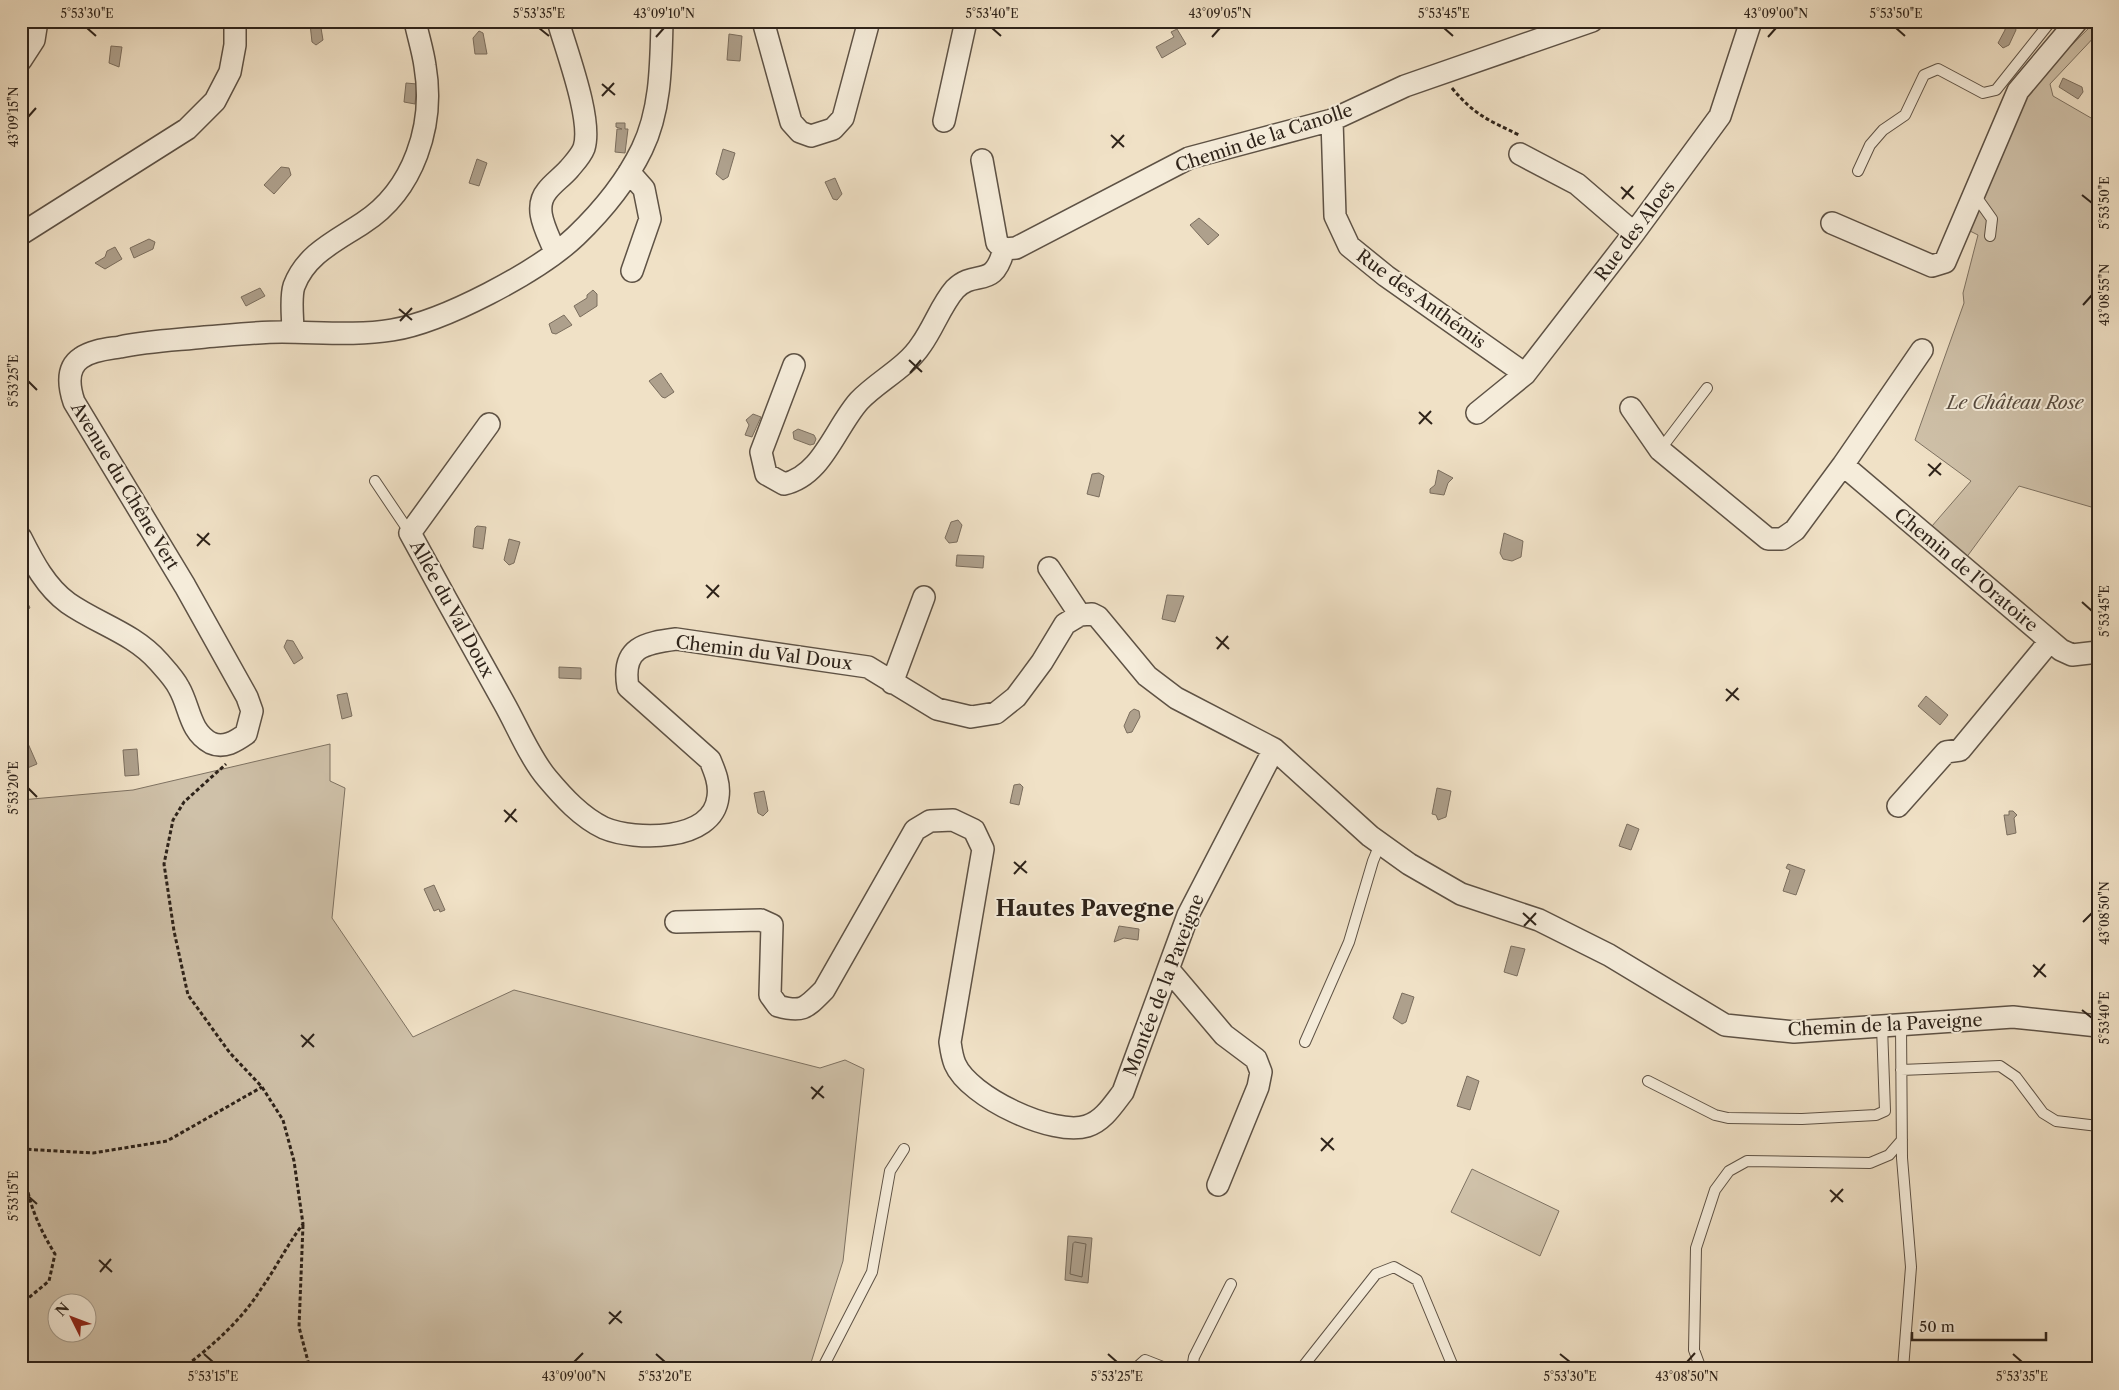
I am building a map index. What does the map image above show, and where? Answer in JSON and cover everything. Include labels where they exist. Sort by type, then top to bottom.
[{"type":"street","points":[[21,60],[34,40],[37,21]]},
{"type":"street","points":[[21,234],[187,129],[215,101],[230,72],[235,45],[235,21]]},
{"type":"street","points":[[293,332],[293,289],[300,273],[323,248],[385,207],[414,164],[426,116],[427,90],[425,66],[415,21]]},
{"type":"street","points":[[555,252],[543,221],[540,206],[546,192],[576,160],[584,148],[586,128],[583,110],[558,21]]},
{"type":"street","name":"Avenue du Chêne Vert","points":[[226,745],[246,734],[252,711],[247,696],[185,586],[74,402],[69,379],[80,358],[90,353],[139,343],[293,332],[345,334],[393,330],[429,320],[470,303],[555,252],[575,237],[611,199],[643,148],[654,114],[660,78],[662,21]]},
{"type":"street","points":[[763,21],[791,122],[800,132],[811,136],[832,129],[842,118],[869,21]]},
{"type":"street","points":[[944,121],[966,21]]},
{"type":"street","name":"Chemin de la Canolle","points":[[1004,249],[1016,248],[1188,158],[1332,120],[1405,86],[1592,21]]},
{"type":"street","name":"Rue des Aloes","points":[[1477,413],[1525,374],[1634,233],[1720,116],[1751,21]]},
{"type":"street","points":[[1832,222],[1932,266],[1945,262],[2018,91],[2077,21]]},
{"type":"street","name":"Rue des Anthémis","points":[[1332,120],[1335,216],[1349,246],[1386,276],[1525,374]]},
{"type":"street","points":[[1520,154],[1577,184],[1634,233]]},
{"type":"street","points":[[794,365],[761,452],[766,474],[784,484],[795,482],[810,470],[858,402],[921,346],[948,298],[957,287],[969,281],[989,276],[998,268],[1004,249],[997,243],[982,160]]},
{"type":"street","points":[[629,172],[644,189],[650,219],[632,271]]},
{"type":"street","points":[[1631,408],[1660,450],[1768,539],[1782,539],[1795,530],[1843,465],[1922,350]]},
{"type":"street","name":"Allée du Val Doux","points":[[489,424],[410,533],[501,697]]},
{"type":"street","name":"Chemin de l'Oratoire","points":[[1843,465],[2050,641],[2072,654],[2098,652]]},
{"type":"street","points":[[21,538],[36,568],[50,585],[67,602],[138,641],[179,687],[193,725],[203,737],[213,744],[226,745]]},
{"type":"street","points":[[1049,568],[1080,615],[1092,614],[1098,617],[1147,676],[1176,698],[1274,749]]},
{"type":"street","points":[[892,683],[924,597]]},
{"type":"street","name":"Chemin du Val Doux","points":[[501,697],[546,776],[563,796],[592,821],[605,828],[636,837],[687,831],[702,824],[711,814],[718,798],[718,785],[710,760],[700,749],[628,687],[626,675],[628,666],[638,648],[648,643],[676,639],[868,667],[937,709],[971,717],[996,713],[1016,697],[1042,662],[1065,624],[1080,615]]},
{"type":"street","points":[[1898,806],[1946,752],[1960,750],[2050,641]]},
{"type":"street","name":"Chemin de la Paveigne","points":[[1274,749],[1380,844],[1410,864],[1461,894],[1539,920],[1609,955],[1725,1025],[1794,1032],[2013,1017],[2098,1026]]},
{"type":"street","name":"Montée de la Paveigne","points":[[676,922],[760,920],[772,925],[770,995],[778,1006],[794,1011],[809,1005],[824,990],[915,830],[930,821],[953,820],[974,830],[983,849],[950,1042],[955,1065],[970,1084],[989,1098],[1048,1125],[1071,1129],[1089,1126],[1106,1114],[1123,1092],[1188,915],[1274,749]]},
{"type":"street","points":[[1169,970],[1224,1034],[1256,1059],[1261,1072],[1258,1087],[1218,1185]]},
{"type":"lane","points":[[1858,171],[1870,145],[1883,130],[1905,115],[1924,75],[1938,69],[1983,93],[1996,90],[2052,21]]},
{"type":"lane","points":[[1975,195],[1992,219],[1990,236]]},
{"type":"lane","points":[[1660,450],[1706,388]]},
{"type":"lane","points":[[375,481],[410,533]]},
{"type":"lane","points":[[1305,1042],[1349,942],[1373,861],[1380,844]]},
{"type":"lane","points":[[1892,1026],[1901,1070],[1902,1140],[1911,1268],[1903,1369]]},
{"type":"lane","points":[[1648,1081],[1715,1115],[1728,1118],[1802,1119],[1876,1115],[1885,1111],[1892,1026]]},
{"type":"lane","points":[[1901,1070],[2000,1066],[2016,1077],[2043,1113],[2056,1121],[2098,1126]]},
{"type":"lane","points":[[1701,1369],[1694,1350],[1696,1248],[1715,1190],[1730,1171],[1747,1161],[1870,1163],[1888,1156],[1902,1140]]},
{"type":"lane","points":[[822,1369],[872,1272],[890,1170],[904,1150]]},
{"type":"lane","points":[[1301,1369],[1376,1274],[1394,1267],[1417,1280],[1454,1369]]},
{"type":"lane","points":[[1192,1369],[1194,1357],[1231,1284]]},
{"type":"lane","points":[[1135,1369],[1145,1360],[1168,1369]]},
{"type":"path","points":[[1440,73],[1473,111],[1526,141],[1520,154]]},
{"type":"path","points":[[226,745],[230,757],[224,767],[184,802],[173,820],[164,864],[174,930],[188,995],[230,1053],[262,1087],[283,1120],[294,1161],[303,1224],[299,1326],[310,1369]]},
{"type":"path","points":[[21,1149],[92,1153],[167,1141],[262,1087]]},
{"type":"path","points":[[21,1154],[27,1196],[39,1228],[55,1254],[49,1280],[21,1306]]},
{"type":"path","points":[[182,1369],[217,1343],[261,1290],[287,1244],[303,1224]]},
{"type":"green space","name":"Le Château Rose","points":[[2095,22],[2098,24],[2098,33],[2050,84],[2053,96],[2098,122],[2098,509],[2019,486],[1966,558],[1932,526],[1971,481],[1915,440],[1964,303],[1963,293],[1978,235],[1966,229],[2025,91]]},
{"type":"green space","points":[[330,744],[330,781],[345,788],[332,918],[413,1037],[514,990],[820,1068],[845,1060],[864,1069],[843,1261],[809,1369],[21,1369],[21,800],[133,790]]},
{"type":"green space","points":[[1472,1169],[1559,1211],[1540,1256],[1451,1212]]},
{"type":"water","points":[[320,22],[323,40],[316,45],[312,42],[310,24]]},
{"type":"water","points":[[2008,22],[2014,24],[2016,30],[2009,45],[2003,48],[1998,43]]},
{"type":"water","points":[[1177,29],[1186,44],[1162,58],[1156,47],[1174,37],[1171,32]]},
{"type":"water","points":[[479,31],[483,33],[487,54],[475,54],[473,38]]},
{"type":"water","points":[[729,34],[742,36],[740,61],[727,60]]},
{"type":"water","points":[[111,46],[122,47],[119,67],[109,63]]},
{"type":"water","points":[[2063,78],[2082,87],[2083,92],[2078,99],[2059,87]]},
{"type":"water","points":[[406,83],[417,84],[415,104],[404,102]]},
{"type":"water","points":[[616,123],[625,123],[625,129],[628,129],[625,153],[615,152],[617,129],[622,129],[616,127]]},
{"type":"water","points":[[723,149],[735,153],[728,177],[723,180],[716,174]]},
{"type":"water","points":[[477,159],[487,163],[479,186],[469,183]]},
{"type":"water","points":[[281,167],[289,168],[291,175],[274,194],[264,185]]},
{"type":"water","points":[[835,178],[842,194],[837,200],[833,199],[825,182]]},
{"type":"water","points":[[1199,218],[1219,235],[1208,245],[1190,225]]},
{"type":"water","points":[[149,239],[155,242],[153,249],[134,258],[130,248]]},
{"type":"water","points":[[115,247],[122,259],[105,269],[95,263],[105,257],[107,251]]},
{"type":"water","points":[[260,288],[265,296],[246,306],[241,297]]},
{"type":"water","points":[[593,290],[597,294],[597,306],[580,317],[574,306],[587,298],[587,295]]},
{"type":"water","points":[[564,315],[572,325],[556,334],[552,333],[549,324]]},
{"type":"water","points":[[661,373],[674,392],[665,398],[649,381]]},
{"type":"water","points":[[753,414],[761,417],[752,437],[745,435],[749,425],[746,420]]},
{"type":"water","points":[[798,429],[814,435],[816,439],[814,444],[810,445],[794,439],[793,432]]},
{"type":"water","points":[[1438,470],[1453,478],[1448,483],[1444,495],[1430,493],[1430,489],[1435,485]]},
{"type":"water","points":[[1099,473],[1104,476],[1099,497],[1087,494],[1092,474]]},
{"type":"water","points":[[958,520],[962,525],[957,542],[949,543],[945,538],[951,522]]},
{"type":"water","points":[[477,526],[486,527],[483,549],[473,547],[475,528]]},
{"type":"water","points":[[1504,533],[1523,541],[1521,557],[1512,561],[1503,559],[1500,553]]},
{"type":"water","points":[[509,539],[520,542],[514,563],[509,565],[504,560]]},
{"type":"water","points":[[957,555],[984,556],[983,568],[956,566]]},
{"type":"water","points":[[21,588],[30,608],[23,611]]},
{"type":"water","points":[[1167,595],[1184,596],[1175,622],[1162,619]]},
{"type":"water","points":[[287,640],[293,641],[303,658],[294,664],[284,647]]},
{"type":"water","points":[[559,667],[581,668],[581,679],[559,678]]},
{"type":"water","points":[[347,693],[352,716],[342,719],[337,695]]},
{"type":"water","points":[[1926,696],[1948,715],[1940,725],[1918,706]]},
{"type":"water","points":[[1134,709],[1139,711],[1140,717],[1132,732],[1127,733],[1124,726],[1130,712]]},
{"type":"water","points":[[21,739],[26,739],[37,764],[25,769],[21,760]]},
{"type":"water","points":[[137,749],[139,775],[125,776],[123,750]]},
{"type":"water","points":[[1020,784],[1023,787],[1019,805],[1010,803],[1014,785]]},
{"type":"water","points":[[1437,788],[1451,791],[1446,817],[1438,820],[1436,815],[1432,814]]},
{"type":"water","points":[[764,791],[768,811],[763,816],[758,813],[754,793]]},
{"type":"water","points":[[2009,811],[2013,811],[2017,815],[2014,818],[2016,833],[2007,835],[2004,815],[2009,815]]},
{"type":"water","points":[[1627,824],[1639,829],[1631,850],[1619,846]]},
{"type":"water","points":[[1788,864],[1805,870],[1796,895],[1783,891],[1790,870],[1786,868]]},
{"type":"water","points":[[434,885],[445,910],[440,912],[439,909],[434,911],[424,889]]},
{"type":"water","points":[[1119,926],[1139,929],[1138,940],[1124,938],[1114,942]]},
{"type":"water","points":[[1511,946],[1525,949],[1517,976],[1504,972]]},
{"type":"water","points":[[1402,993],[1414,997],[1406,1022],[1402,1024],[1393,1018]]},
{"type":"water","points":[[1467,1076],[1479,1081],[1470,1110],[1457,1106]]},
{"type":"water","points":[[1068,1236],[1092,1238],[1088,1283],[1065,1280]]},
{"type":"district","name":"Hautes Pavegne","points":[[1085,908]]}]
